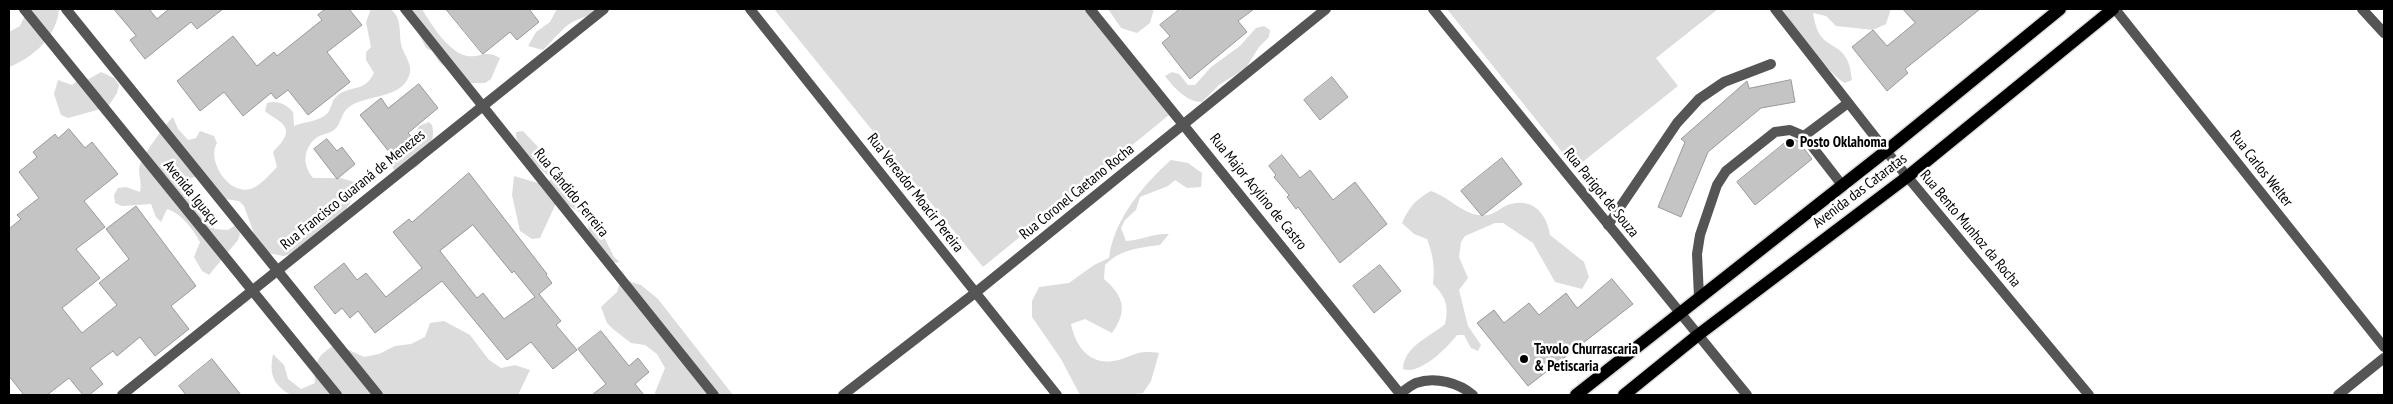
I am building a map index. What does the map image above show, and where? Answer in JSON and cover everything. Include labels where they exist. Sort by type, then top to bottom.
[{"type":"main road","name":"Avenida das Cataratas","points":[[1576,395],[1886,151],[2060,9]]},
{"type":"main road","name":"Avenida das Cataratas","points":[[1624,395],[1698,335],[1907,177],[2114,9]]},
{"type":"street","name":"Avenida Iguaçu","points":[[24,9],[337,395]]},
{"type":"street","name":"Avenida Iguaçu","points":[[66,9],[378,395]]},
{"type":"street","name":"Rua Cândido Ferreira","points":[[405,9],[714,395]]},
{"type":"street","name":"Rua Francisco Guaraná de Menezes","points":[[122,395],[604,9]]},
{"type":"street","name":"Rua Vereador Moacir Pereira","points":[[750,9],[1057,395]]},
{"type":"street","name":"Rua Major Acylino de Castro","points":[[1090,9],[1400,395]]},
{"type":"street","name":"Rua Coronel Caetano Rocha","points":[[843,395],[975,293],[1326,9]]},
{"type":"street","name":"Rua Parigot de Souza","points":[[1434,9],[1678,313],[1747,395]]},
{"type":"street","name":"Rua Bento Munhoz da Rocha","points":[[1775,9],[1907,177],[2089,395]]},
{"type":"street","name":"Rua Carlos Welter","points":[[2114,9],[2384,348]]},
{"type":"street","points":[[2362,9],[2384,33]]},
{"type":"street","points":[[1608,225],[1677,123],[1699,99],[1724,82],[1771,64]]},
{"type":"street","points":[[1804,136],[1848,103]]},
{"type":"street","points":[[1699,297],[1697,254],[1700,235],[1717,185],[1726,171],[1775,132],[1790,130],[1804,136],[1842,185]]},
{"type":"street","points":[[2338,395],[2384,358]]},
{"type":"street","points":[[1400,395],[1416,383],[1434,380],[1452,384],[1473,395]]},
{"type":"shaded area","points":[[28,9],[59,9],[54,28],[49,37],[27,58],[9,67],[9,32],[20,26]]},
{"type":"shaded area","points":[[371,9],[390,9],[394,12],[398,20],[401,44],[410,72],[404,84],[398,89],[363,100],[348,108],[336,128],[316,138],[308,147],[306,163],[309,173],[313,178],[340,178],[355,182],[354,194],[349,204],[342,214],[322,232],[292,254],[283,256],[268,253],[255,236],[244,206],[239,201],[225,199],[200,175],[191,178],[189,182],[200,212],[215,229],[228,230],[237,224],[240,234],[238,240],[209,275],[202,271],[194,257],[200,242],[190,227],[177,214],[167,209],[161,222],[156,217],[151,204],[122,206],[115,203],[114,195],[118,188],[126,187],[140,192],[140,164],[153,142],[173,117],[178,129],[188,140],[196,138],[200,131],[214,136],[217,143],[214,151],[217,168],[222,176],[236,188],[244,190],[253,188],[266,179],[277,167],[273,152],[286,134],[286,130],[281,122],[265,111],[267,103],[278,102],[290,109],[293,112],[294,126],[326,115],[335,98],[341,93],[366,84],[374,73],[366,60],[366,52],[371,47],[366,22]]},
{"type":"shaded area","points":[[406,9],[422,9],[441,37],[460,53],[467,56],[490,54],[500,58],[491,79],[485,83],[469,83],[440,63],[432,51],[426,48]]},
{"type":"shaded area","points":[[557,9],[604,9],[574,21],[543,50],[528,46],[536,32],[550,22]]},
{"type":"shaded area","points":[[774,9],[1084,9],[1169,115],[983,267]]},
{"type":"shaded area","points":[[1108,9],[1154,9],[1150,23],[1137,33],[1121,28]]},
{"type":"shaded area","points":[[1447,9],[1718,9],[1656,58],[1678,86],[1575,168]]},
{"type":"shaded area","points":[[1782,9],[1891,9],[1886,24],[1873,30],[1836,26],[1826,16],[1813,13],[1816,27],[1821,36],[1847,58],[1852,80],[1845,83],[1821,61]]},
{"type":"shaded area","points":[[1264,26],[1270,30],[1269,37],[1259,47],[1246,68],[1219,85],[1202,102],[1186,97],[1165,76],[1172,72],[1179,74],[1188,85],[1195,85],[1211,67],[1240,46],[1256,28]]},
{"type":"shaded area","points":[[101,72],[114,78],[119,85],[117,93],[108,107],[68,118],[61,115],[54,94],[58,80],[72,85],[78,80],[87,80]]},
{"type":"shaded area","points":[[429,122],[432,125],[432,143],[423,160],[410,171],[402,172],[393,169],[392,163],[396,156],[410,147],[419,126]]},
{"type":"shaded area","points":[[523,131],[566,177],[580,205],[600,229],[614,257],[620,262],[612,263],[589,231],[585,216],[558,199],[540,238],[532,239],[520,231],[512,195],[514,176],[545,185],[551,179],[523,153],[517,140],[516,132]]},
{"type":"shaded area","points":[[1171,160],[1188,163],[1202,173],[1201,187],[1187,188],[1175,180],[1168,186],[1140,197],[1136,210],[1125,220],[1121,228],[1126,241],[1169,234],[1160,245],[1124,252],[1105,265],[1104,279],[1111,285],[1122,304],[1122,311],[1117,325],[1112,333],[1085,319],[1071,324],[1076,339],[1084,352],[1097,360],[1113,361],[1144,352],[1159,353],[1151,381],[1143,393],[1080,395],[1061,359],[1032,317],[1032,301],[1039,287],[1069,283],[1094,265],[1109,258],[1112,244],[1123,216],[1150,180]]},
{"type":"shaded area","points":[[1431,191],[1466,211],[1479,215],[1489,215],[1511,204],[1519,203],[1533,206],[1546,221],[1550,235],[1584,262],[1589,277],[1582,289],[1555,282],[1533,243],[1503,223],[1495,223],[1465,236],[1461,242],[1459,257],[1468,278],[1459,290],[1468,326],[1481,345],[1478,351],[1471,348],[1464,335],[1457,335],[1440,353],[1425,365],[1410,370],[1403,369],[1404,361],[1408,354],[1419,343],[1445,324],[1446,318],[1444,298],[1433,284],[1433,261],[1427,239],[1414,234],[1402,223],[1407,212],[1414,204]]},
{"type":"shaded area","points":[[621,279],[641,285],[658,299],[733,395],[654,395],[665,368],[657,354],[645,345],[631,343],[613,329],[607,323],[601,307],[617,292]]},
{"type":"shaded area","points":[[444,321],[470,335],[489,360],[501,368],[515,365],[530,370],[518,395],[291,395],[276,383],[272,373],[273,354],[284,365],[288,379],[301,389],[315,383],[315,369],[318,359],[336,344],[364,357],[379,354],[395,346],[411,344],[425,337],[430,323]]},
{"type":"building","points":[[114,9],[149,9],[157,19],[169,9],[223,9],[197,29],[191,22],[145,59],[130,40],[136,36]]},
{"type":"building","points":[[326,9],[349,9],[362,25],[327,52],[350,82],[308,115],[288,90],[276,99],[271,93],[243,116],[224,92],[200,111],[177,81],[233,36],[257,66],[274,52],[277,56],[322,20],[318,15]]},
{"type":"building","points":[[446,9],[529,9],[539,22],[517,40],[510,32],[483,54]]},
{"type":"building","points":[[1180,9],[1254,9],[1238,21],[1247,32],[1190,79],[1162,43],[1170,36],[1160,25]]},
{"type":"building","points":[[1903,9],[1980,9],[1905,69],[1908,73],[1887,91],[1852,47],[1873,30],[1887,46],[1915,23]]},
{"type":"building","points":[[1332,77],[1348,97],[1320,120],[1304,100]]},
{"type":"building","points":[[1791,80],[1795,102],[1761,108],[1708,152],[1681,217],[1658,207],[1685,142],[1681,139],[1747,81],[1749,88]]},
{"type":"building","points":[[419,84],[438,108],[408,133],[411,136],[390,153],[360,115],[381,98],[388,108]]},
{"type":"building","points":[[69,129],[85,148],[92,142],[118,174],[84,201],[105,227],[76,249],[100,278],[62,308],[82,333],[117,305],[99,283],[129,259],[106,229],[136,206],[196,286],[171,306],[189,329],[155,356],[140,337],[117,356],[113,351],[90,368],[103,384],[89,395],[83,395],[69,378],[47,395],[24,395],[9,376],[9,229],[21,219],[17,215],[39,198],[19,172],[37,157],[33,152],[55,134],[58,138]]},
{"type":"building","points":[[1791,138],[1798,141],[1812,159],[1755,205],[1737,182]]},
{"type":"building","points":[[327,139],[337,151],[342,147],[355,164],[337,179],[314,149]]},
{"type":"building","points":[[1282,155],[1300,178],[1310,170],[1333,200],[1355,182],[1387,224],[1340,263],[1298,207],[1296,209],[1287,197],[1289,195],[1274,177],[1276,175],[1269,166]]},
{"type":"building","points":[[1502,158],[1522,184],[1482,216],[1461,191]]},
{"type":"building","points":[[469,173],[547,274],[552,283],[539,294],[561,321],[556,325],[577,350],[553,369],[531,342],[507,360],[442,281],[375,333],[358,311],[350,318],[342,308],[335,314],[314,287],[344,263],[357,280],[366,273],[386,297],[422,268],[393,232],[409,219],[412,222]],"holes":[[[473,225],[512,273],[514,271],[535,297],[504,319],[483,293],[477,298],[440,251]]]},
{"type":"building","points":[[1380,265],[1401,291],[1374,313],[1353,286]]},
{"type":"building","points":[[1612,279],[1633,304],[1528,386],[1477,323],[1494,310],[1504,323],[1529,303],[1539,315],[1566,293],[1577,308]]},
{"type":"building","points":[[601,331],[629,366],[638,358],[649,372],[635,384],[644,395],[592,395],[606,384],[578,349]]},
{"type":"building","points":[[212,359],[241,395],[186,395],[179,386]]},
{"type":"place","name":"Posto Oklahoma","points":[[1790,143]]},
{"type":"place","name":"Tavolo Churrascaria & Petiscaria","points":[[1524,359]]}]
